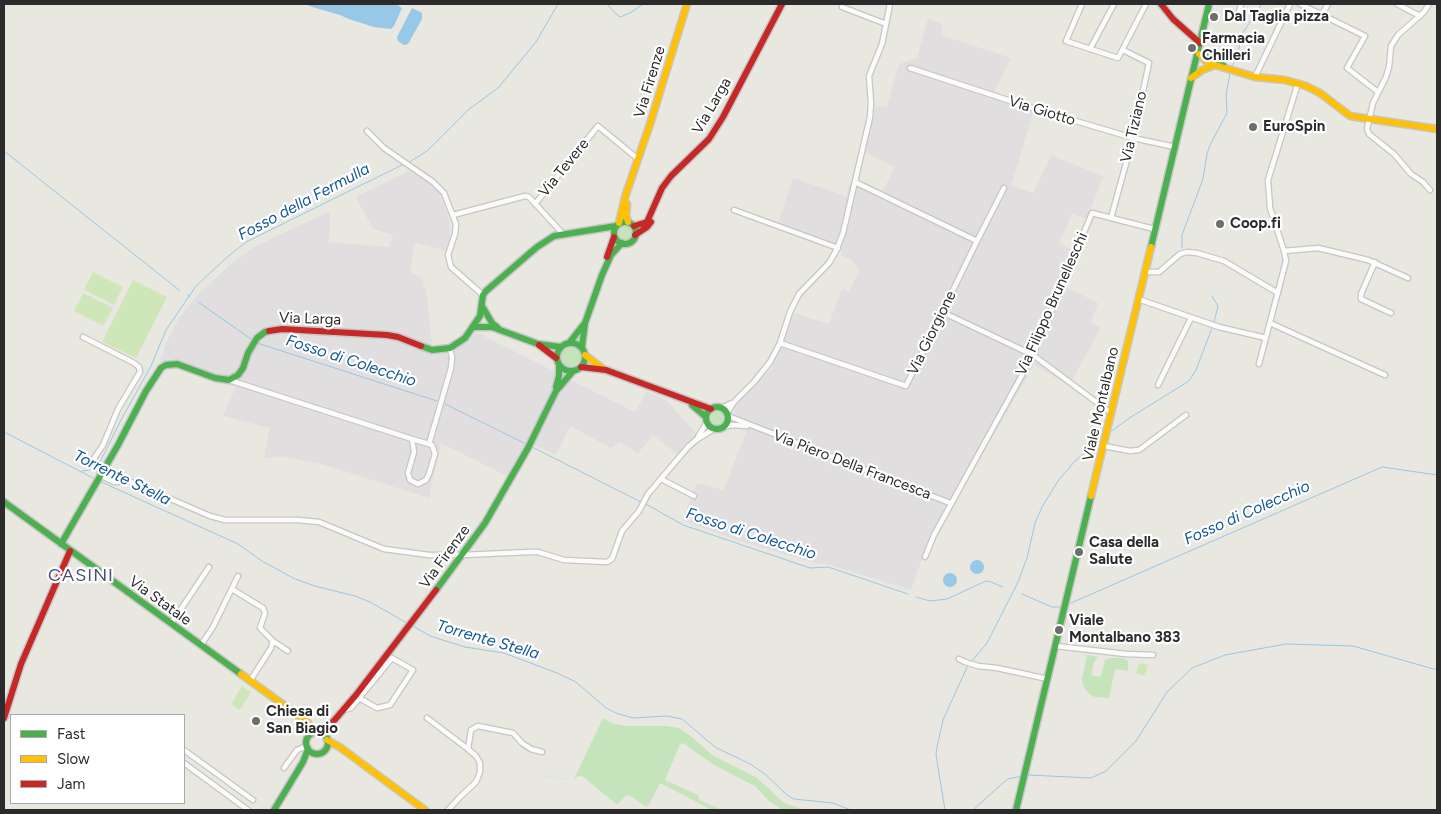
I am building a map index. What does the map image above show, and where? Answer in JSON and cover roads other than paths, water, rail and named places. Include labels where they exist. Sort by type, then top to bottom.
[{"type":"street","name":"Via Firenze","points":[[602,276],[611,255],[622,243],[631,241],[635,235],[626,207],[638,159],[688,4]]},
{"type":"street","name":"Via Larga","points":[[635,235],[649,225],[658,195],[671,176],[704,145],[714,132],[782,4]]},
{"type":"street","points":[[724,427],[727,423],[726,412],[770,362],[780,344],[790,312],[799,294],[829,263],[838,248],[870,117],[869,76],[882,44],[890,4]]},
{"type":"street","points":[[1082,4],[1066,41],[1118,58],[1146,4]]},
{"type":"street","points":[[1090,50],[1114,4]]},
{"type":"street","points":[[1162,4],[1173,19],[1200,43]]},
{"type":"street","name":"Viale Montalbano","points":[[1016,810],[1209,4]]},
{"type":"street","points":[[1238,16],[1241,4]]},
{"type":"street","points":[[1255,77],[1290,4]]},
{"type":"street","points":[[1300,4],[1365,36],[1347,68],[1378,92]]},
{"type":"street","points":[[1322,14],[1328,4]]},
{"type":"street","points":[[1397,4],[1420,16]]},
{"type":"street","points":[[1429,4],[1420,16],[1398,35],[1391,46],[1389,67],[1373,103],[1367,129],[1369,134],[1394,154],[1411,174],[1423,182],[1430,190]]},
{"type":"street","points":[[842,7],[886,24]]},
{"type":"street","name":"Via Tiziano","points":[[1111,218],[1133,138],[1149,63],[1123,50]]},
{"type":"street","points":[[1198,52],[1228,68]]},
{"type":"street","points":[[1198,52],[1203,59],[1215,65],[1255,77],[1298,83],[1320,93],[1346,114],[1369,120],[1437,129]]},
{"type":"street","points":[[1191,78],[1206,68],[1215,65]]},
{"type":"street","name":"Via Giotto","points":[[910,68],[1032,108],[1133,138],[1175,147]]},
{"type":"street","points":[[1259,364],[1285,265],[1284,251],[1270,208],[1268,180],[1298,83]]},
{"type":"street","name":"Via Tevere","points":[[536,204],[598,126],[638,159]]},
{"type":"street","points":[[368,131],[384,148],[440,187],[449,201],[456,224],[448,260],[456,274],[483,296]]},
{"type":"street","name":"Via Firenze","points":[[585,355],[582,347],[585,323],[636,168]]},
{"type":"street","points":[[855,182],[977,241]]},
{"type":"street","name":"Via Giorgione","points":[[780,344],[906,386],[1004,188]]},
{"type":"street","points":[[453,215],[525,196],[536,204],[564,235]]},
{"type":"street","points":[[734,210],[838,248]]},
{"type":"street","name":"Via Larga","points":[[631,224],[645,223],[653,211]]},
{"type":"street","name":"Via Filippo Brunelleschi","points":[[925,557],[950,503],[1033,355],[1092,213],[1154,229]]},
{"type":"street","points":[[429,444],[451,368],[452,356],[450,348],[465,338],[474,327],[480,316],[483,296],[495,282],[537,247],[551,238],[603,229],[616,229],[631,224]]},
{"type":"street","points":[[616,229],[622,243]]},
{"type":"street","points":[[1284,251],[1318,248],[1375,262],[1408,278]]},
{"type":"street","points":[[1144,272],[1159,272],[1178,255],[1194,252],[1220,260],[1278,293]]},
{"type":"street","points":[[1375,262],[1360,298],[1364,302],[1391,313]]},
{"type":"street","points":[[1138,299],[1225,329],[1266,338]]},
{"type":"street","points":[[481,305],[492,323],[499,329]]},
{"type":"street","points":[[942,312],[1033,355],[1112,414]]},
{"type":"street","points":[[1158,385],[1191,318]]},
{"type":"street","name":"Via Firenze","points":[[560,346],[570,342],[585,323]]},
{"type":"street","points":[[1270,323],[1385,375]]},
{"type":"street","points":[[474,327],[499,329],[538,344],[560,346],[556,358],[538,344]]},
{"type":"street","name":"Via Larga","points":[[229,380],[238,375],[243,368],[248,353],[257,338],[265,332],[275,329],[398,337],[432,350],[450,348]]},
{"type":"street","points":[[83,337],[140,368],[140,372],[118,409],[103,444],[94,459],[99,473],[114,482],[129,481],[210,516],[225,520],[298,520],[319,522],[384,549],[429,555],[538,552],[564,560],[609,562],[612,560],[622,531],[639,510],[648,494],[696,440],[714,428],[739,425],[753,427]]},
{"type":"street","points":[[570,342],[582,347]]},
{"type":"street","points":[[606,370],[585,355],[581,367],[606,370],[689,402],[711,408],[717,407],[726,412]]},
{"type":"street","name":"Via Firenze","points":[[556,358],[559,365],[556,391]]},
{"type":"street","points":[[61,544],[99,473],[118,445],[146,391],[163,366],[168,363],[176,364],[214,378],[229,380],[429,444],[434,447],[435,454],[426,480],[418,484],[410,480],[408,473],[414,452],[412,439]]},
{"type":"street","points":[[559,365],[565,370],[573,371]]},
{"type":"street","name":"Via Firenze","points":[[332,724],[418,616],[463,555],[485,523],[528,448],[556,391],[573,371],[581,367]]},
{"type":"street","points":[[689,402],[714,428]]},
{"type":"street","points":[[696,440],[711,408]]},
{"type":"street","name":"Via Piero Della Francesca","points":[[726,412],[753,427],[950,503]]},
{"type":"street","points":[[1104,444],[1128,451],[1139,450],[1186,415]]},
{"type":"street","points":[[661,478],[694,496]]},
{"type":"street","name":"Via Statale","points":[[4,502],[307,722],[315,733]]},
{"type":"street","points":[[4,718],[21,664],[70,550]]},
{"type":"street","points":[[171,625],[208,567]]},
{"type":"street","points":[[200,646],[213,627],[238,576]]},
{"type":"street","points":[[232,589],[263,608],[264,613],[260,628],[273,641],[288,651]]},
{"type":"street","points":[[249,681],[271,648],[273,641]]},
{"type":"street","points":[[1056,646],[1153,655]]},
{"type":"street","points":[[342,711],[350,708],[392,658],[413,670],[390,705],[377,708],[359,698]]},
{"type":"street","points":[[959,659],[973,665],[1048,679]]},
{"type":"street","points":[[426,718],[468,749],[476,756],[480,763],[479,776],[472,787],[448,810]]},
{"type":"street","points":[[274,810],[279,807],[303,762],[307,747],[306,741],[315,733],[332,724]]},
{"type":"street","points":[[325,749],[332,724]]},
{"type":"street","points":[[468,749],[472,730],[478,726],[513,733],[522,743],[542,752]]},
{"type":"street","points":[[315,733],[341,748],[425,810]]},
{"type":"street","points":[[307,747],[314,753]]},
{"type":"street","points":[[284,768],[297,750],[307,747]]},
{"type":"street","points":[[303,762],[314,753],[320,753],[325,749],[341,748]]},
{"type":"street","points":[[185,751],[253,800]]},
{"type":"street","points":[[185,765],[248,810]]},
{"type":"street","points":[[217,787],[224,778]]},
{"type":"water","points":[[307,4],[396,4],[402,8],[391,29],[374,27]]},
{"type":"water","points":[[412,8],[422,13],[422,19],[408,44],[404,45],[398,41],[397,37]]},
{"type":"water","points":[[977,560],[982,562],[984,567],[982,572],[977,574],[972,572],[970,567],[972,562]]},
{"type":"water","points":[[950,573],[955,575],[957,580],[955,585],[950,587],[945,585],[943,580],[945,575]]},
{"type":"waterway","name":"Fosso della Fermulla","points":[[408,163],[427,151],[468,110],[498,88],[536,42],[558,4]]},
{"type":"waterway","name":"Fosso della Fermulla","points":[[607,4],[620,17],[643,4]]},
{"type":"waterway","points":[[1232,66],[1237,57],[1242,34],[1262,4]]},
{"type":"waterway","points":[[1182,248],[1182,235],[1203,179],[1207,154],[1227,113],[1226,95],[1230,73]]},
{"type":"waterway","points":[[4,151],[179,290]]},
{"type":"waterway","name":"Fosso della Fermulla","points":[[98,466],[151,366],[166,330],[196,286],[246,242],[404,164]]},
{"type":"waterway","points":[[1212,296],[1218,306],[1214,322]]},
{"type":"waterway","name":"Fosso di Colecchio","points":[[198,302],[251,339]]},
{"type":"waterway","points":[[1110,432],[1189,381],[1196,370],[1212,328]]},
{"type":"waterway","name":"Fosso di Colecchio","points":[[257,343],[437,401]]},
{"type":"waterway","name":"Fosso di Colecchio","points":[[445,404],[526,444]]},
{"type":"waterway","name":"Torrente Stella","points":[[4,432],[95,479]]},
{"type":"waterway","points":[[971,662],[987,643],[1018,582],[1027,558],[1035,523],[1042,507],[1058,481],[1075,461],[1103,438]]},
{"type":"waterway","name":"Fosso di Colecchio","points":[[532,447],[641,502]]},
{"type":"waterway","name":"Fosso di Colecchio","points":[[1071,603],[1382,467],[1437,475]]},
{"type":"waterway","name":"Fosso della Fermulla","points":[[82,471],[95,469]]},
{"type":"waterway","name":"Torrente Stella","points":[[99,481],[238,544],[262,561],[295,579],[355,596],[370,602],[407,623]]},
{"type":"waterway","name":"Fosso di Colecchio","points":[[646,504],[683,525],[810,568],[828,567],[908,594]]},
{"type":"waterway","name":"Fosso di Colecchio","points":[[916,597],[930,601],[947,599],[986,581],[1003,587]]},
{"type":"waterway","name":"Fosso di Colecchio","points":[[1022,594],[1052,607],[1061,607]]},
{"type":"waterway","name":"Torrente Stella","points":[[413,626],[430,636],[465,647],[504,653],[557,673],[576,682],[606,708],[616,713],[633,718],[667,716],[682,719],[715,747],[750,764],[765,774],[787,795],[794,799],[833,803],[851,810]]},
{"type":"waterway","name":"Torrente Stella","points":[[1028,775],[1091,778],[1106,771],[1136,741],[1167,692],[1192,668],[1225,655],[1286,644],[1353,646],[1437,670]]},
{"type":"waterway","points":[[945,810],[936,755],[937,747],[943,720],[968,665]]},
{"type":"waterway","name":"Torrente Stella","points":[[973,810],[1008,779],[1022,776]]},
{"type":"place","name":"Dal Taglia pizza","points":[[1214,17]]},
{"type":"place","name":"Farmacia Chilleri","points":[[1192,48]]},
{"type":"place","name":"EuroSpin","points":[[1253,127]]},
{"type":"place","name":"Coop.fi","points":[[1220,224]]},
{"type":"place","name":"Casa della Salute","points":[[1079,552]]},
{"type":"place","name":"Viale Montalbano 383","points":[[1059,630]]},
{"type":"place","name":"Chiesa di San Biagio","points":[[256,721]]},
{"type":"district","name":"CASINI","points":[[81,576]]}]
